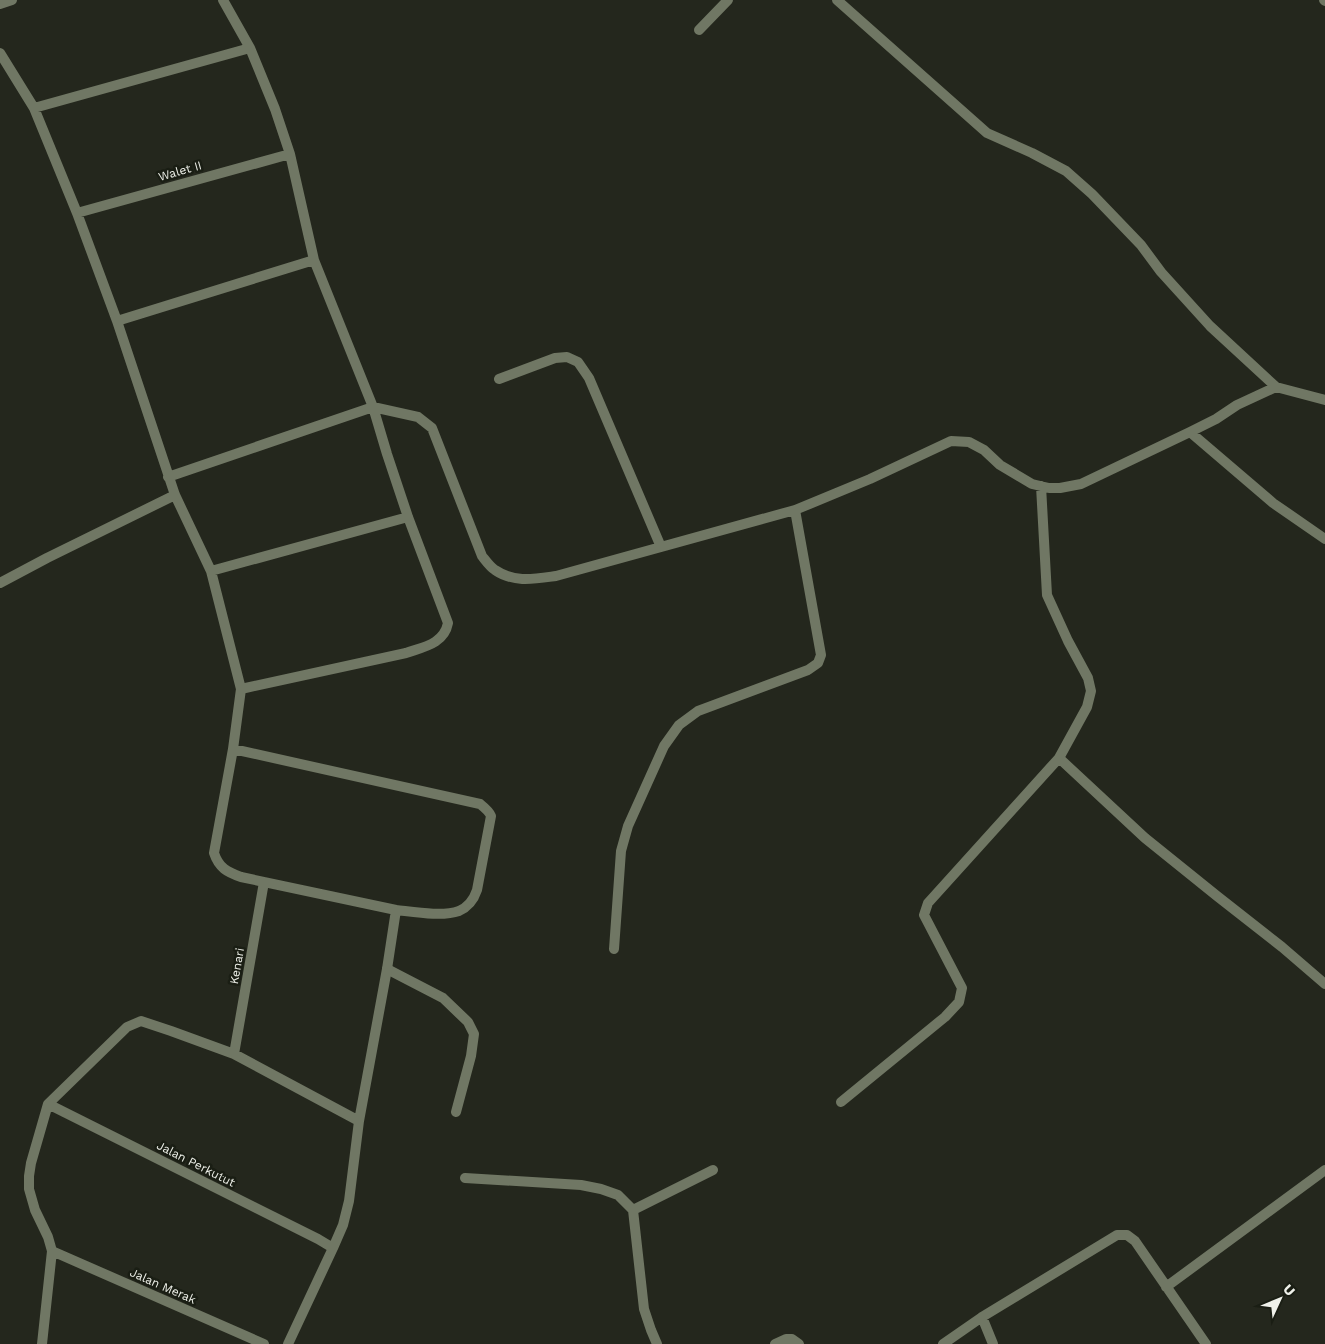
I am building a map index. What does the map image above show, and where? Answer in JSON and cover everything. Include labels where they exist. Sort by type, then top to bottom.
[{"type":"street","points":[[0,4],[12,0]]},
{"type":"street","points":[[223,0],[250,48],[275,109],[290,154],[314,260],[373,407],[408,517],[448,623],[446,630],[439,640],[406,653],[241,689]]},
{"type":"street","points":[[700,30],[728,0]]},
{"type":"street","points":[[837,0],[986,133],[1032,153],[1066,171],[1092,194],[1141,245],[1161,272],[1210,326],[1276,387],[1325,400]]},
{"type":"street","points":[[34,108],[250,48]]},
{"type":"street","points":[[0,53],[34,108],[77,212],[117,320],[175,495],[211,571],[241,689],[233,750],[214,853],[216,860],[226,871],[241,878],[396,910],[421,913],[449,913],[459,911],[474,898],[491,816],[480,804],[233,750]]},
{"type":"street","name":"Walet II","points":[[77,212],[290,154]]},
{"type":"street","points":[[117,320],[314,260]]},
{"type":"street","points":[[499,379],[555,358],[567,357],[578,362],[589,378],[660,547]]},
{"type":"street","points":[[168,476],[373,407],[418,418],[432,428],[482,556],[494,570],[510,578],[530,580],[556,576],[795,510],[870,479],[951,441],[969,442],[984,450],[1000,465],[1032,484],[1049,488],[1060,488],[1081,484],[1190,432],[1216,419],[1237,405],[1276,387]]},
{"type":"street","points":[[1190,432],[1273,503],[1325,539]]},
{"type":"street","points":[[841,1102],[946,1017],[959,1002],[962,988],[924,915],[928,903],[1059,758],[1087,707],[1091,691],[1088,678],[1068,642],[1046,595],[1041,486]]},
{"type":"street","points":[[0,583],[175,495]]},
{"type":"street","points":[[614,948],[622,851],[628,826],[664,746],[679,725],[698,711],[808,670],[818,663],[821,655],[795,510]]},
{"type":"street","points":[[211,571],[408,517]]},
{"type":"street","points":[[1059,758],[1146,838],[1325,984]]},
{"type":"street","name":"Kenari","points":[[234,1054],[264,882]]},
{"type":"street","points":[[288,1344],[333,1248],[349,1201],[359,1121],[396,910]]},
{"type":"street","points":[[387,969],[443,998],[468,1022],[474,1034],[456,1112]]},
{"type":"street","points":[[42,1344],[52,1251],[48,1237],[35,1210],[29,1189],[31,1163],[48,1104],[127,1027],[142,1021],[234,1054],[359,1121]]},
{"type":"street","name":"Jalan Perkutut","points":[[48,1104],[333,1248]]},
{"type":"street","points":[[633,1210],[713,1170]]},
{"type":"street","points":[[1166,1287],[1325,1170]]},
{"type":"street","points":[[465,1178],[581,1184],[618,1195],[633,1210],[644,1309],[657,1344]]},
{"type":"street","points":[[944,1344],[982,1317],[1117,1235],[1127,1235],[1135,1241],[1206,1344]]},
{"type":"street","name":"Jalan Merak","points":[[52,1251],[264,1344]]},
{"type":"street","points":[[982,1317],[993,1344]]},
{"type":"street","points":[[775,1344],[786,1339],[792,1339],[798,1344]]}]
